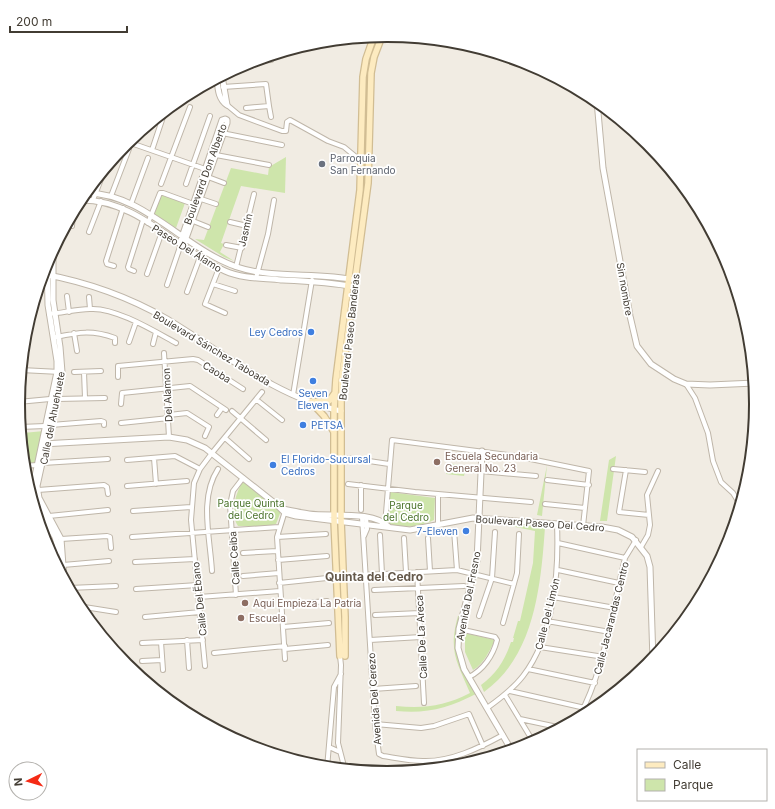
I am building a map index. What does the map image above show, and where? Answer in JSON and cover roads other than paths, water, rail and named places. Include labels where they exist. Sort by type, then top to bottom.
[{"type":"main road","name":"Boulevard Paseo Banderas","points":[[342,656],[345,617],[341,518],[342,377],[368,183],[371,73],[374,56],[379,42]]},
{"type":"main road","name":"Boulevard Paseo Banderas","points":[[342,656],[334,518],[334,409],[347,286],[360,190],[363,77],[366,59],[372,43]]},
{"type":"main road","points":[[311,402],[329,401],[335,393]]},
{"type":"main road","points":[[311,402],[324,416],[334,433]]},
{"type":"street","points":[[223,82],[227,105]]},
{"type":"street","points":[[223,87],[265,83],[267,86],[271,117]]},
{"type":"street","points":[[218,84],[219,94],[223,102],[239,115],[282,131],[286,131],[287,120],[290,120],[328,141],[344,147],[361,162]]},
{"type":"street","points":[[246,108],[269,106]]},
{"type":"street","points":[[161,184],[190,107]]},
{"type":"street","name":"Sin nombre","points":[[598,109],[603,168],[633,335],[637,346],[651,364],[674,379],[686,384],[710,385],[749,383]]},
{"type":"street","points":[[186,184],[210,116]]},
{"type":"street","points":[[152,150],[162,121]]},
{"type":"street","points":[[221,133],[282,145]]},
{"type":"street","name":"Boulevard Don Alberto","points":[[181,245],[192,221],[196,205],[201,199],[208,178],[208,170],[216,155],[221,133]]},
{"type":"street","name":"Boulevard Don Alberto","points":[[184,238],[221,133]]},
{"type":"street","points":[[136,143],[208,170]]},
{"type":"street","points":[[111,196],[127,153]]},
{"type":"street","points":[[216,155],[269,165]]},
{"type":"street","points":[[131,204],[148,158]]},
{"type":"street","points":[[208,178],[224,183]]},
{"type":"street","points":[[93,200],[99,186]]},
{"type":"street","points":[[134,271],[128,267],[146,221],[151,216],[159,194],[162,192],[196,205]]},
{"type":"street","name":"Paseo Del Álamo","points":[[96,193],[111,196],[131,204],[184,238],[236,267],[258,271],[348,278],[355,280]]},
{"type":"street","name":"Jasmín","points":[[236,267],[242,248],[254,194]]},
{"type":"street","points":[[201,199],[216,204]]},
{"type":"street","name":"Paseo Del Álamo","points":[[88,200],[123,208],[146,221],[200,257],[232,274],[256,278],[354,287]]},
{"type":"street","points":[[256,278],[268,234],[274,200]]},
{"type":"street","points":[[89,232],[101,202]]},
{"type":"street","points":[[114,266],[107,264],[106,261],[123,208]]},
{"type":"street","points":[[192,221],[208,227]]},
{"type":"street","points":[[230,222],[247,226]]},
{"type":"street","points":[[147,274],[162,232]]},
{"type":"street","points":[[167,285],[181,245]]},
{"type":"street","points":[[226,245],[242,248]]},
{"type":"street","points":[[187,292],[200,257]]},
{"type":"street","points":[[219,268],[206,304],[225,313]]},
{"type":"street","points":[[268,272],[268,279]]},
{"type":"street","name":"Boulevard Sánchez Taboada","points":[[50,273],[94,286],[166,318],[258,376],[293,395],[341,411]]},
{"type":"street","name":"Calle del Ahuehuete","points":[[33,481],[48,425],[57,399],[59,372],[55,313],[49,275]]},
{"type":"street","points":[[293,395],[312,275]]},
{"type":"street","name":"Calle del Ahuehuete","points":[[49,276],[49,314],[56,337]]},
{"type":"street","points":[[213,284],[235,291]]},
{"type":"street","points":[[67,296],[69,312]]},
{"type":"street","points":[[89,297],[90,308]]},
{"type":"street","points":[[49,314],[90,308],[105,311],[136,322],[176,343]]},
{"type":"street","points":[[130,342],[136,322]]},
{"type":"street","points":[[56,337],[74,333],[97,332],[115,338],[115,343]]},
{"type":"street","points":[[153,344],[156,332]]},
{"type":"street","points":[[74,333],[77,351]]},
{"type":"street","name":"Del Alamon","points":[[164,353],[168,389],[169,437]]},
{"type":"street","name":"Caoba","points":[[118,377],[118,366],[166,361],[196,360],[243,388]]},
{"type":"street","points":[[27,370],[59,372]]},
{"type":"street","points":[[74,372],[101,371]]},
{"type":"street","name":"Calle del Ahuehuete","points":[[48,425],[50,399],[59,372]]},
{"type":"street","points":[[84,372],[85,398]]},
{"type":"street","points":[[686,384],[695,398],[708,433],[713,461],[721,482],[733,493],[737,500]]},
{"type":"street","points":[[121,404],[122,394],[190,386],[224,409],[217,415]]},
{"type":"street","name":"Calle Del Ëbano","points":[[205,666],[192,533],[191,507],[194,483],[200,469],[262,392]]},
{"type":"street","points":[[57,399],[105,398]]},
{"type":"street","points":[[25,401],[50,399]]},
{"type":"street","points":[[257,400],[282,420]]},
{"type":"street","points":[[232,411],[266,440]]},
{"type":"street","points":[[122,422],[189,414],[209,427],[205,436]]},
{"type":"street","points":[[26,427],[102,421],[104,422],[104,425]]},
{"type":"street","points":[[44,444],[169,437],[187,440],[212,453],[284,510],[334,518],[364,517],[386,526]]},
{"type":"street","points":[[225,438],[249,459]]},
{"type":"street","points":[[386,526],[387,488],[392,440],[516,456],[589,472],[589,485],[583,526]]},
{"type":"street","name":"Calle del Ahuehuete","points":[[38,490],[43,463],[44,444]]},
{"type":"street","name":"Avenida Del Fresno","points":[[482,451],[477,561],[459,629],[459,655],[469,677],[509,746]]},
{"type":"street","points":[[127,460],[174,456],[200,469]]},
{"type":"street","points":[[154,458],[156,484]]},
{"type":"street","points":[[349,458],[389,464]]},
{"type":"street","points":[[43,463],[108,459]]},
{"type":"street","points":[[30,466],[37,465]]},
{"type":"street","points":[[212,571],[208,493],[210,484],[218,469]]},
{"type":"street","points":[[613,469],[645,472]]},
{"type":"street","points":[[626,470],[619,512],[649,515]]},
{"type":"street","points":[[481,471],[536,476]]},
{"type":"street","points":[[641,547],[648,535],[648,495],[658,471]]},
{"type":"street","name":"Calle Ceiba","points":[[236,595],[231,497],[233,491],[243,478]]},
{"type":"street","points":[[547,480],[589,485]]},
{"type":"street","points":[[127,486],[187,481]]},
{"type":"street","points":[[348,484],[531,502]]},
{"type":"street","points":[[108,494],[107,487],[104,485],[38,490],[39,498],[61,539],[63,565],[109,561]]},
{"type":"street","points":[[361,485],[361,510]]},
{"type":"street","points":[[438,494],[438,524]]},
{"type":"street","points":[[545,504],[585,508]]},
{"type":"street","points":[[132,511],[191,507]]},
{"type":"street","points":[[49,516],[108,510]]},
{"type":"street","points":[[284,510],[277,537],[277,550],[286,658]]},
{"type":"street","name":"Calle del Ahuehuete","points":[[42,514],[55,537],[57,551]]},
{"type":"street","name":"Avenida Del Cerezo","points":[[364,517],[372,689],[378,752],[383,756],[423,761],[437,760],[452,757],[483,746],[503,735]]},
{"type":"street","points":[[341,518],[386,526]]},
{"type":"street","name":"Boulevard Paseo Del Cedro","points":[[386,526],[410,530],[464,518],[479,518],[583,526],[618,530],[625,533],[636,540],[647,556],[650,567],[653,652]]},
{"type":"street","name":"Calle Del Limón","points":[[487,708],[510,691],[528,669],[540,646],[553,597],[558,570],[557,524]]},
{"type":"street","points":[[132,537],[279,527]]},
{"type":"street","points":[[454,530],[457,570]]},
{"type":"street","points":[[479,616],[492,578],[495,532]]},
{"type":"street","points":[[277,537],[326,534]]},
{"type":"street","points":[[503,622],[514,584],[518,562],[519,534]]},
{"type":"street","points":[[380,535],[382,574]]},
{"type":"street","points":[[61,539],[107,536],[110,538],[111,548]]},
{"type":"street","points":[[404,538],[406,572]]},
{"type":"street","points":[[428,538],[430,571]]},
{"type":"street","name":"Calle Jacarandas Centro","points":[[585,708],[604,657],[625,558],[636,540]]},
{"type":"street","points":[[558,543],[625,558]]},
{"type":"street","points":[[243,554],[277,550]]},
{"type":"street","points":[[278,560],[327,556]]},
{"type":"street","points":[[135,562],[195,559]]},
{"type":"street","points":[[366,575],[457,570],[514,584]]},
{"type":"street","points":[[558,570],[619,583]]},
{"type":"street","name":"Calle De La Areca","points":[[417,572],[424,703]]},
{"type":"street","points":[[243,576],[279,573]]},
{"type":"street","points":[[279,582],[327,578]]},
{"type":"street","points":[[136,589],[198,584]]},
{"type":"street","points":[[75,588],[116,586]]},
{"type":"street","points":[[374,590],[464,586]]},
{"type":"street","points":[[199,598],[280,591]]},
{"type":"street","points":[[553,597],[615,608]]},
{"type":"street","points":[[281,605],[327,601]]},
{"type":"street","points":[[87,607],[116,612]]},
{"type":"street","points":[[145,617],[200,612]]},
{"type":"street","points":[[375,614],[420,613]]},
{"type":"street","points":[[547,621],[610,632]]},
{"type":"street","points":[[283,627],[329,623]]},
{"type":"street","points":[[459,629],[497,638],[493,651],[484,665],[478,672],[469,677]]},
{"type":"street","points":[[370,640],[421,638]]},
{"type":"street","points":[[187,640],[189,668]]},
{"type":"street","points":[[142,643],[203,640]]},
{"type":"street","points":[[161,642],[163,670]]},
{"type":"street","points":[[214,653],[328,645]]},
{"type":"street","points":[[540,646],[604,657]]},
{"type":"street","name":"Boulevard Paseo Banderas","points":[[342,656],[338,743],[343,764]]},
{"type":"street","points":[[142,661],[162,660]]},
{"type":"street","points":[[528,669],[595,683]]},
{"type":"street","points":[[328,762],[334,687],[341,674]]},
{"type":"street","points":[[372,689],[416,686]]},
{"type":"street","points":[[510,691],[585,708]]},
{"type":"street","points":[[505,695],[531,737]]},
{"type":"street","points":[[375,724],[421,728],[434,726],[469,714],[483,746]]},
{"type":"street","points":[[520,719],[554,726]]},
{"type":"street","points":[[329,747],[340,752]]},
{"type":"place","name":"Parroquia San Fernando","points":[[322,164]]},
{"type":"place","name":"Ley Cedros","points":[[311,332]]},
{"type":"place","name":"Seven Eleven","points":[[313,381]]},
{"type":"place","name":"PETSA","points":[[303,425]]},
{"type":"place","name":"Escuela Secundaria General No. 23","points":[[437,462]]},
{"type":"place","name":"El Florido-Sucursal Cedros","points":[[273,465]]},
{"type":"place","name":"7-Eleven","points":[[466,531]]},
{"type":"place","name":"Aqui Empieza La Patria","points":[[245,603]]},
{"type":"place","name":"Escuela","points":[[241,618]]},
{"type":"district","name":"Quinta del Cedro","points":[[374,577]]},
{"type":"park label","name":"Parque Quinta del Cedro","points":[[251,508]]},
{"type":"park label","name":"Parque del Cedro","points":[[406,510]]}]
